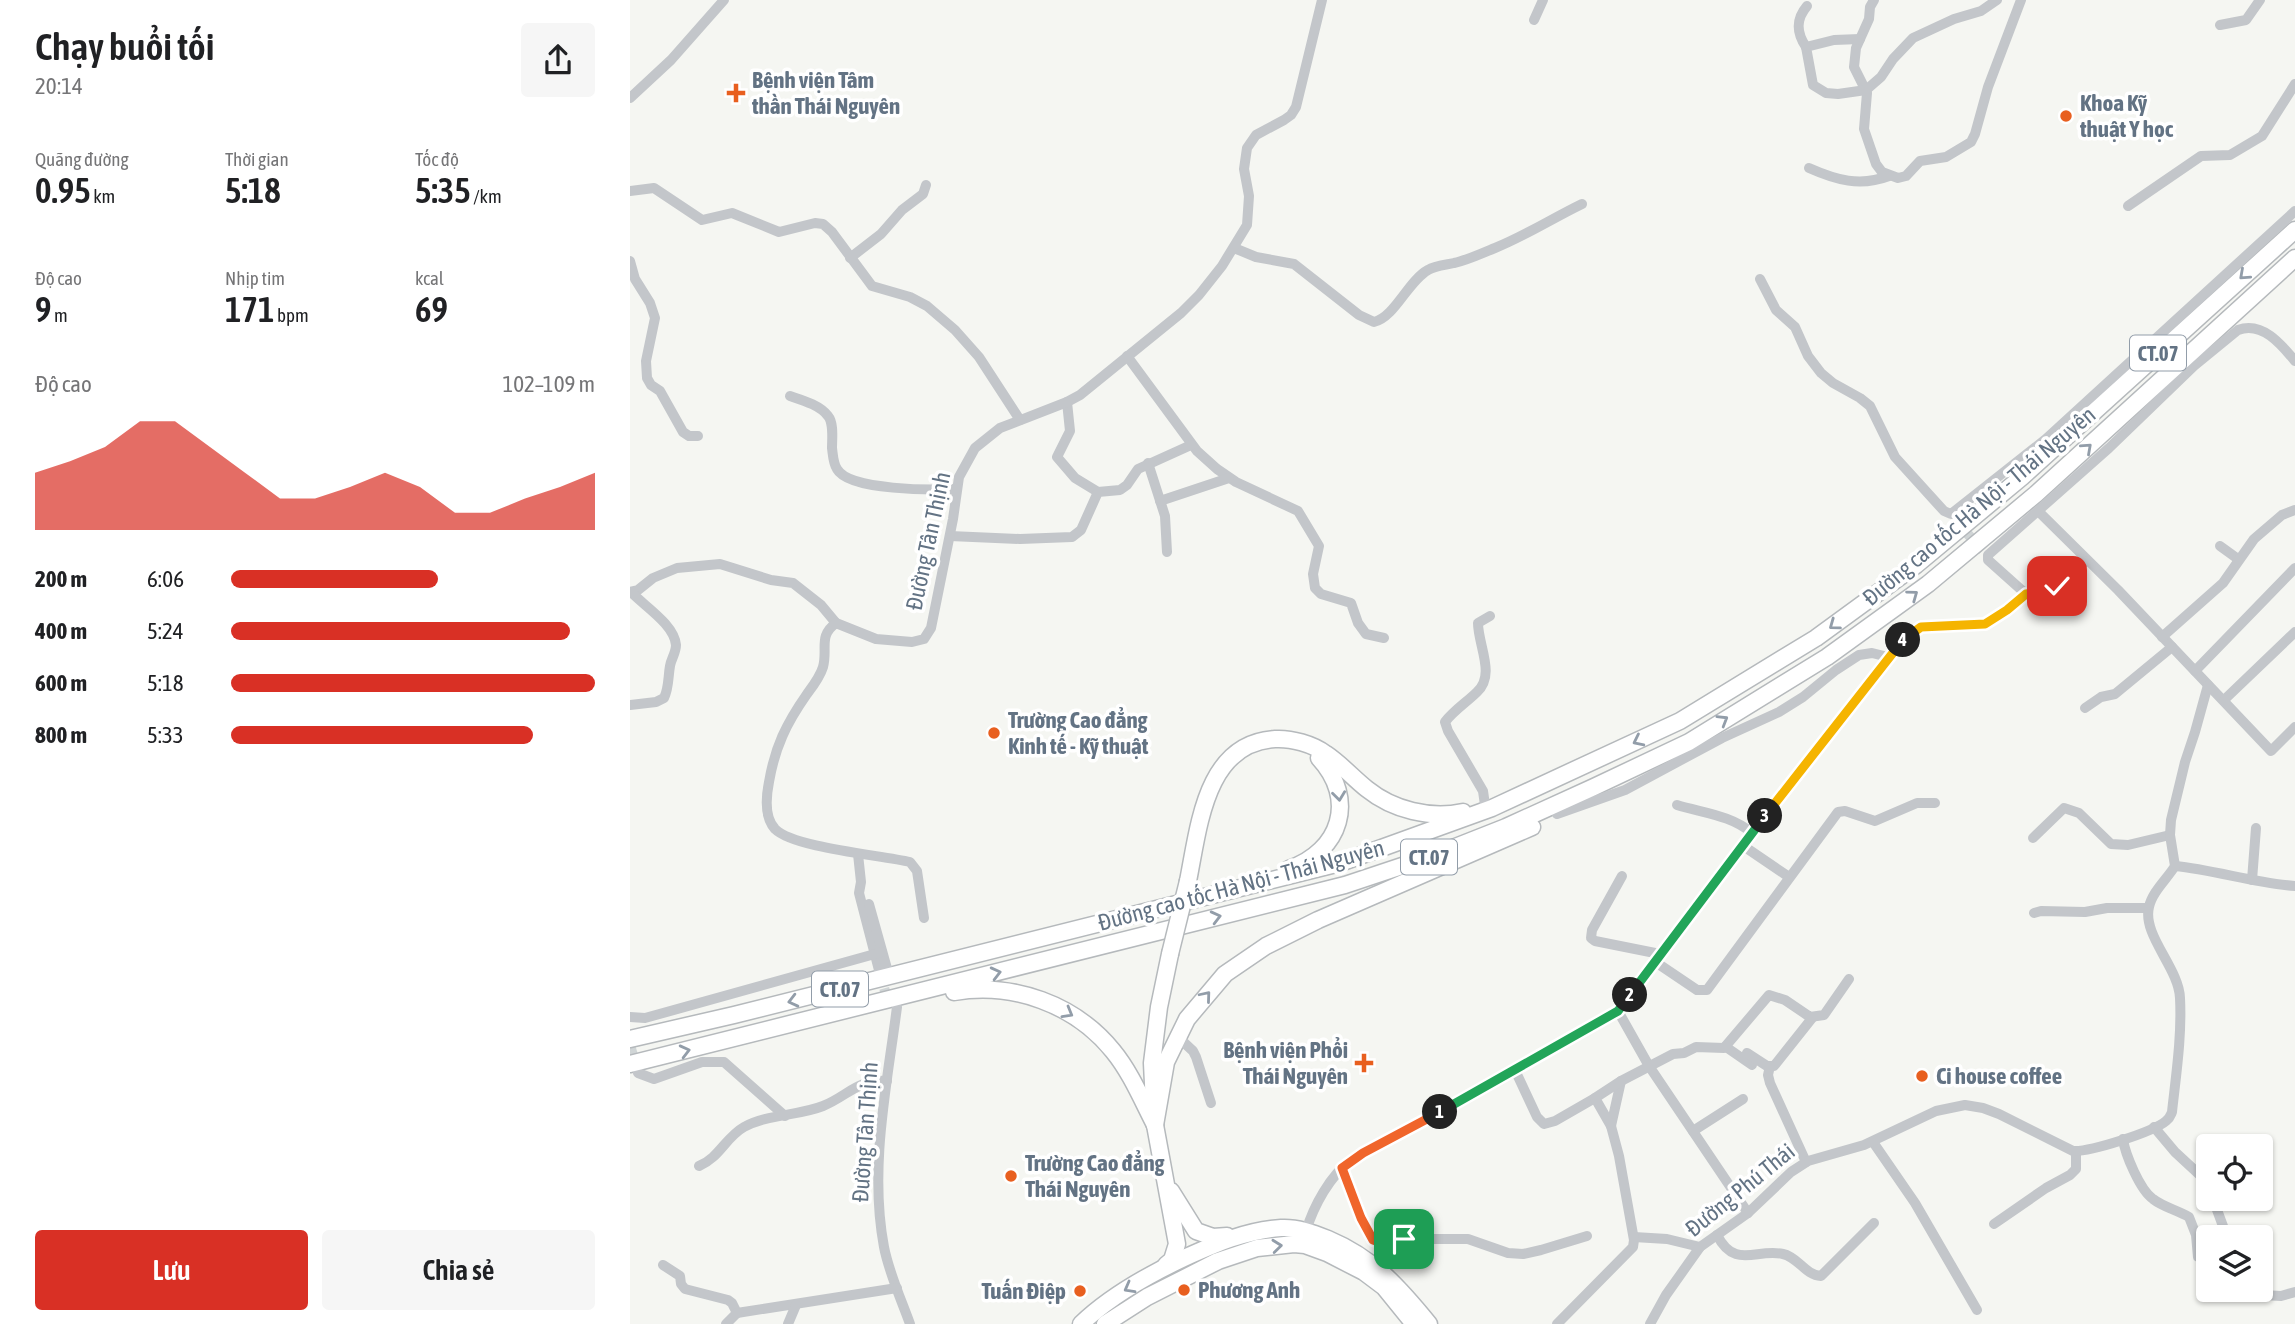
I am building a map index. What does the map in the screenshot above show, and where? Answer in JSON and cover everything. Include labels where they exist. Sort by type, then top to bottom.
[{"type":"highway","name":"Đường cao tốc Hà Nội - Thái Nguyên","points":[[630,1039],[1340,863],[1493,808],[1585,767],[1702,708],[1815,638],[1916,565],[2022,477],[2295,230]]},
{"type":"highway","name":"Đường cao tốc Hà Nội - Thái Nguyên","points":[[634,1069],[739,1037],[1345,885],[1435,855],[1506,827],[1689,742],[1827,657],[1927,584],[2036,494],[2295,258]]},
{"type":"highway","points":[[1237,1254],[1205,1256],[1194,1253],[1183,1245],[1180,1221],[1166,1181],[1155,1125],[1152,1063],[1159,1007],[1170,954],[1208,795],[1219,769],[1237,751],[1259,740],[1281,739],[1325,752],[1369,790],[1392,805],[1425,814],[1451,815],[1485,805],[1547,778],[1585,767]]},
{"type":"highway","points":[[1155,1125],[1166,1062],[1187,1019],[1225,974],[1266,946],[1318,920],[1514,836],[1689,742]]},
{"type":"highway","points":[[1049,937],[1148,905],[1280,872],[1301,865],[1318,854],[1331,839],[1339,820],[1341,801],[1338,785],[1330,770],[1301,743]]},
{"type":"highway","points":[[739,1037],[838,1019],[970,989],[1034,997],[1080,1020],[1110,1047],[1136,1087],[1155,1125]]},
{"type":"highway","points":[[1180,1221],[1204,1235],[1224,1236],[1280,1228],[1352,1250],[1372,1262],[1394,1283],[1429,1324]]},
{"type":"highway","points":[[1158,1271],[1172,1260],[1176,1251],[1180,1221]]},
{"type":"highway","points":[[1081,1324],[1107,1301],[1158,1271],[1194,1253],[1247,1233]]},
{"type":"highway","points":[[1105,1324],[1208,1265],[1237,1254],[1306,1238],[1384,1287],[1414,1324]]},
{"type":"highway","points":[[1166,1287],[1187,1268],[1194,1253]]},
{"type":"street","points":[[630,98],[671,60],[724,0]]},
{"type":"street","name":"Đường Tân Thịnh","points":[[836,623],[876,639],[912,642],[925,639],[931,628],[959,477],[975,448],[1000,428],[1067,402],[1098,382],[1199,295],[1234,248],[1247,225],[1249,196],[1244,169],[1247,148],[1256,135],[1284,120],[1296,107],[1322,0]]},
{"type":"street","points":[[1534,20],[1543,0]]},
{"type":"street","points":[[1874,0],[1854,56],[1854,67],[1866,90],[1864,129],[1878,169],[1889,176],[1902,178],[1920,161],[1946,157],[1971,142],[2021,0]]},
{"type":"street","points":[[1807,6],[1800,15],[1798,27],[1806,47],[1813,85],[1838,94],[1866,90],[1881,77],[1893,59],[1913,38],[1954,19],[1981,11],[1997,0]]},
{"type":"street","points":[[2220,25],[2246,20],[2260,0]]},
{"type":"street","points":[[1806,47],[1818,42],[1860,39]]},
{"type":"street","points":[[2128,206],[2201,156],[2230,155],[2262,136],[2295,84]]},
{"type":"street","points":[[1809,167],[1841,180],[1858,182],[1872,182],[1889,176]]},
{"type":"street","points":[[850,258],[881,234],[901,211],[923,194],[926,185]]},
{"type":"street","points":[[630,191],[654,188],[702,220],[732,213],[779,232],[815,223],[823,224],[832,232],[872,286],[910,297],[927,306],[955,330],[979,357],[1020,420]]},
{"type":"street","points":[[1234,248],[1255,257],[1294,264],[1359,315],[1374,321],[1384,317],[1427,270],[1499,247],[1582,204]]},
{"type":"street","points":[[1760,279],[1776,310],[1795,327],[1808,355],[1821,373],[1870,406],[1895,457],[1944,512],[1953,517],[2046,439],[2295,211]]},
{"type":"street","points":[[630,261],[635,279],[653,310],[646,361],[647,378],[650,385],[660,391],[683,432],[689,436],[698,436]]},
{"type":"street","points":[[2026,594],[1989,560],[1985,553],[2038,512],[2194,366],[2238,330],[2246,327],[2269,334],[2295,361]]},
{"type":"street","points":[[1127,356],[1191,444],[1217,469],[1255,492],[1298,511],[1319,546],[1313,574],[1315,588],[1321,594],[1351,603],[1358,623],[1366,634],[1384,638]]},
{"type":"street","points":[[790,396],[810,403],[828,416],[834,461],[838,472],[846,477],[909,489],[957,489]]},
{"type":"street","points":[[1067,402],[1070,431],[1057,457],[1074,478],[1098,492],[1120,490],[1138,469],[1191,444]]},
{"type":"street","points":[[1149,463],[1165,516],[1167,552]]},
{"type":"street","points":[[1160,501],[1229,478]]},
{"type":"street","points":[[950,536],[1020,539],[1072,537],[1081,530],[1098,492]]},
{"type":"street","points":[[2038,512],[2271,751],[2295,727]]},
{"type":"street","points":[[2162,637],[2223,583],[2254,539],[2282,515],[2294,512]]},
{"type":"street","points":[[2220,546],[2238,559]]},
{"type":"street","points":[[1306,1238],[1317,1206],[1342,1168],[1363,1153],[1618,1011],[1742,845],[1900,642],[1918,628],[1980,625],[1998,617],[2026,594],[2052,590],[2086,561]]},
{"type":"street","points":[[630,592],[677,568],[720,564],[771,580],[793,583],[821,604],[836,623],[828,629],[824,641],[824,663],[819,677],[789,720],[778,744],[767,795],[768,816],[774,827],[785,837],[858,854],[909,862],[916,871],[924,918]]},
{"type":"street","points":[[2195,671],[2295,568]]},
{"type":"street","points":[[630,592],[659,617],[676,643],[664,698],[656,702],[630,705]]},
{"type":"street","points":[[1485,805],[1483,791],[1448,732],[1445,722],[1484,685],[1486,669],[1478,637],[1478,623],[1490,616]]},
{"type":"street","points":[[2224,700],[2295,632]]},
{"type":"street","points":[[2085,708],[2101,696],[2115,694],[2172,647]]},
{"type":"street","points":[[1557,814],[1625,790],[1722,738],[1779,712],[1859,654],[1872,653],[1888,657]]},
{"type":"street","points":[[1994,1224],[2070,1175],[2076,1169],[2076,1151],[2123,1139],[2163,1124],[2172,1112],[2180,997],[2177,981],[2150,928],[2148,908],[2155,893],[2175,866],[2170,835],[2175,801],[2208,685]]},
{"type":"street","points":[[1622,876],[1592,930],[1591,938],[1657,958],[1698,990],[1707,990],[1838,812],[1845,811],[1875,821],[1917,803],[1935,803]]},
{"type":"street","points":[[1678,805],[1728,818],[1752,833]]},
{"type":"street","points":[[2033,838],[2064,808],[2079,813],[2108,843],[2114,845],[2128,845],[2170,835]]},
{"type":"street","points":[[2252,880],[2256,828]]},
{"type":"street","points":[[1742,845],[1789,877]]},
{"type":"street","points":[[858,854],[861,882],[859,893],[883,973]]},
{"type":"street","points":[[2175,866],[2269,884],[2295,886]]},
{"type":"street","points":[[2034,914],[2041,911],[2091,912],[2107,908],[2148,908]]},
{"type":"street","points":[[630,1017],[645,1018],[878,953]]},
{"type":"street","points":[[1770,1066],[1777,1063],[1813,1017],[1825,1014],[1849,979]]},
{"type":"street","points":[[1515,1070],[1537,1117],[1544,1124],[1555,1121],[1649,1066],[1694,1047],[1726,1047],[1769,995],[1785,1000],[1813,1017]]},
{"type":"street","name":"Đường Tân Thịnh","points":[[893,1007],[895,1022],[878,1185],[884,1249],[910,1324]]},
{"type":"street","points":[[1618,1011],[1649,1066],[1748,1213]]},
{"type":"street","points":[[1178,1037],[1193,1051],[1211,1103]]},
{"type":"street","points":[[1726,1047],[1752,1065]]},
{"type":"street","points":[[1747,1053],[1770,1066]]},
{"type":"street","points":[[634,1069],[654,1079],[702,1062],[724,1062],[785,1116]]},
{"type":"street","points":[[1770,1066],[1770,1083],[1806,1162]]},
{"type":"street","points":[[699,1166],[709,1162],[744,1127],[825,1105],[868,1081],[887,1081]]},
{"type":"street","points":[[1611,1126],[1621,1081]]},
{"type":"street","points":[[1557,1324],[1633,1247],[1634,1237],[1619,1156],[1611,1126],[1595,1098]]},
{"type":"street","points":[[1693,1131],[1743,1099]]},
{"type":"street","name":"Đường Phú Thái","points":[[1653,1323],[1666,1295],[1700,1247],[1748,1213],[1791,1172],[1806,1162],[1873,1142],[1936,1111],[1965,1105],[1999,1114],[2076,1151]]},
{"type":"street","points":[[2154,1127],[2196,1171]]},
{"type":"street","points":[[2123,1139],[2128,1162],[2144,1191],[2152,1199],[2189,1217],[2196,1235]]},
{"type":"street","points":[[1873,1142],[1915,1203],[1977,1310]]},
{"type":"street","points":[[1342,1168],[1361,1218],[1375,1241],[1468,1239],[1500,1251],[1518,1254],[1587,1236]]},
{"type":"street","points":[[1717,1235],[1722,1244],[1732,1252],[1743,1256],[1783,1254],[1811,1275],[1821,1276],[1874,1223]]},
{"type":"street","points":[[1634,1237],[1667,1239],[1700,1247]]},
{"type":"street","points":[[663,1265],[680,1276],[685,1289],[728,1300],[737,1313]]},
{"type":"street","points":[[726,1324],[737,1313],[897,1288]]},
{"type":"street","points":[[2273,1296],[2295,1292]]},
{"type":"street","points":[[788,1324],[796,1305]]},
{"type":"tunnel","points":[[1956,521],[1983,551]]},
{"type":"tunnel","points":[[880,974],[890,1008]]},
{"type":"tunnel","points":[[630,1045],[637,1069]]},
{"type":"place","name":"Bệnh viện Tâm thần Thái Nguyên","points":[[736,93]]},
{"type":"place","name":"Khoa Kỹ thuật Y học","points":[[2066,116]]},
{"type":"place","name":"Trường Cao đẳng Kinh tế - Kỹ thuật","points":[[994,733]]},
{"type":"place","name":"Bệnh viện Phổi Thái Nguyên","points":[[1364,1063]]},
{"type":"place","name":"Ci house coffee","points":[[1922,1076]]},
{"type":"place","name":"Trường Cao đẳng Thái Nguyên","points":[[1011,1176]]},
{"type":"place","name":"Phương Anh","points":[[1184,1290]]},
{"type":"place","name":"Tuấn Điệp","points":[[1080,1291]]},
{"type":"route","points":[[1404,1239],[1379,1242],[1373,1240],[1366,1230],[1342,1168],[1363,1153],[1618,1011],[1847,709],[1900,642],[1915,629],[1985,624],[2026,594],[2049,591],[2057,586]]}]
